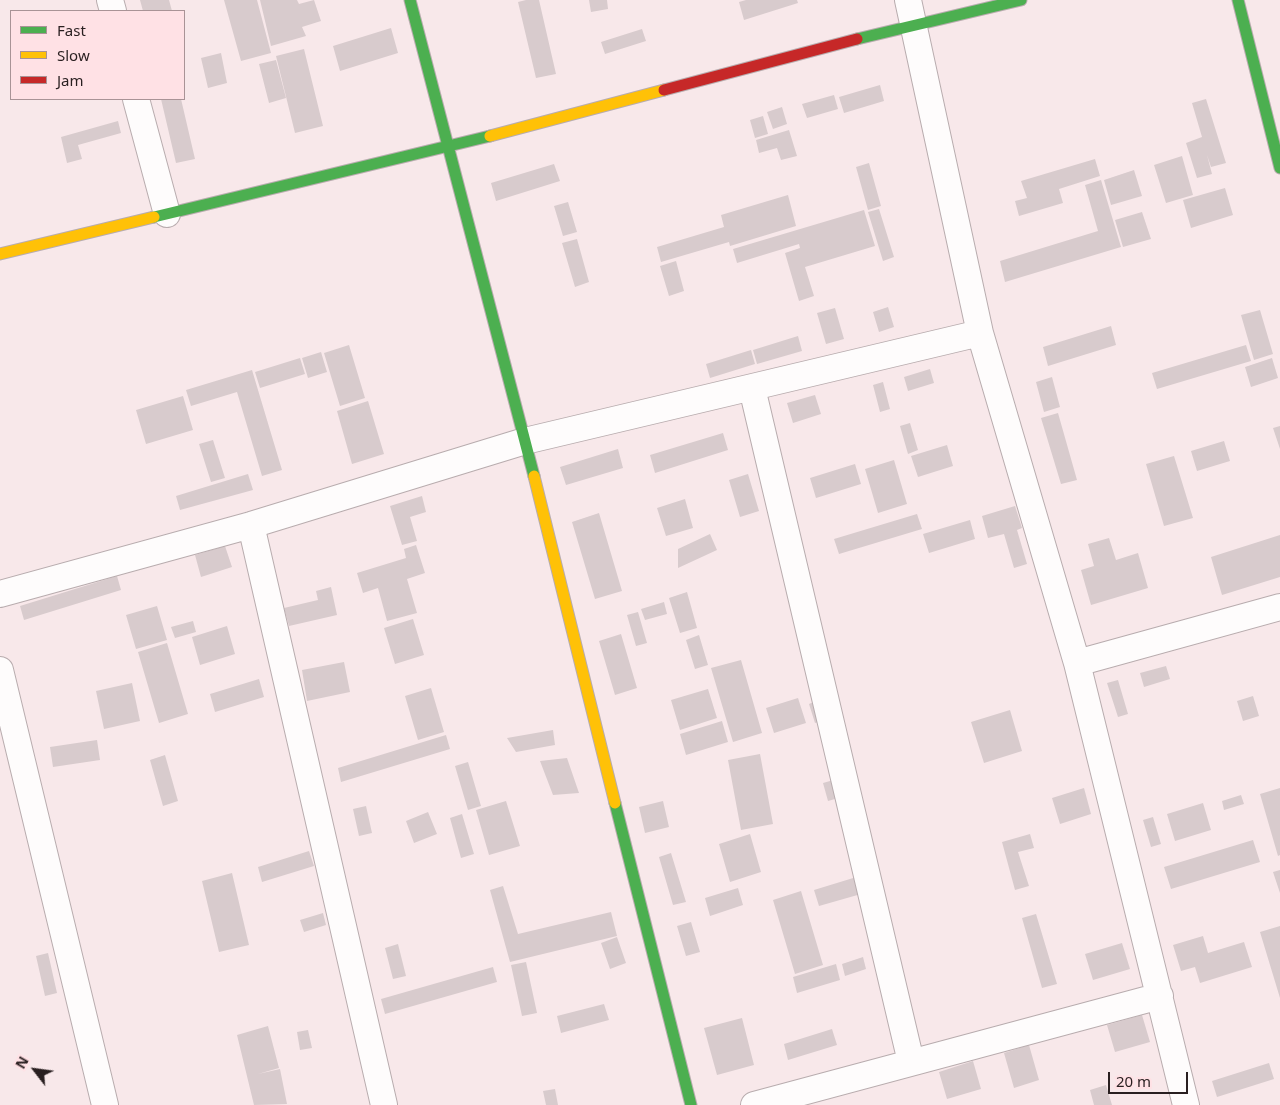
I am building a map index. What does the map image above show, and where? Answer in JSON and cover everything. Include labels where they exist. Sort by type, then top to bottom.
[{"type":"street","points":[[410,0],[525,441],[691,1105]]},
{"type":"street","points":[[0,254],[448,147],[911,12],[1021,0]]},
{"type":"street","points":[[1238,0],[1280,168]]},
{"type":"street","points":[[911,12],[980,333],[1077,664],[1186,1105]]},
{"type":"street","points":[[136,100],[167,214]]},
{"type":"street","points":[[0,594],[250,525],[525,441],[980,333]]},
{"type":"street","points":[[752,388],[912,1062]]},
{"type":"street","points":[[250,525],[384,1105]]},
{"type":"street","points":[[1077,664],[1280,606]]},
{"type":"street","points":[[0,670],[105,1105]]},
{"type":"street","points":[[754,1105],[1160,996]]},
{"type":"building","points":[[140,0],[169,0],[172,10],[143,10]]},
{"type":"building","points":[[224,0],[257,0],[271,53],[241,61]]},
{"type":"building","points":[[260,0],[297,0],[299,4],[314,0],[321,21],[302,27],[306,36],[271,46]]},
{"type":"building","points":[[539,0],[556,74],[536,78],[518,2]]},
{"type":"building","points":[[589,0],[607,0],[608,9],[591,12]]},
{"type":"building","points":[[746,0],[797,0],[798,3],[744,20],[739,2]]},
{"type":"building","points":[[391,28],[398,53],[340,71],[333,46]]},
{"type":"building","points":[[642,29],[646,41],[605,54],[601,42]]},
{"type":"building","points":[[304,49],[323,126],[295,133],[276,56]]},
{"type":"building","points":[[221,53],[227,83],[208,88],[201,58]]},
{"type":"building","points":[[276,60],[286,98],[269,103],[259,64]]},
{"type":"building","points":[[880,85],[884,101],[844,113],[839,97]]},
{"type":"building","points":[[834,95],[838,109],[807,118],[802,104]]},
{"type":"building","points":[[1206,99],[1226,163],[1211,167],[1207,155],[1212,174],[1197,178],[1186,143],[1202,137],[1192,103]]},
{"type":"building","points":[[161,100],[181,100],[195,159],[176,163]]},
{"type":"building","points":[[782,107],[787,124],[773,129],[767,112]]},
{"type":"building","points":[[763,116],[768,134],[755,138],[750,120]]},
{"type":"building","points":[[118,121],[121,133],[78,145],[82,159],[67,163],[61,137]]},
{"type":"building","points":[[789,130],[797,156],[781,160],[777,148],[759,153],[756,140]]},
{"type":"building","points":[[1182,156],[1193,195],[1166,203],[1154,165]]},
{"type":"building","points":[[1095,159],[1100,176],[1059,189],[1063,203],[1019,216],[1015,201],[1027,198],[1021,181]]},
{"type":"building","points":[[869,163],[881,206],[868,210],[856,167]]},
{"type":"building","points":[[554,164],[560,181],[496,201],[491,183]]},
{"type":"building","points":[[1134,170],[1142,196],[1111,205],[1104,180]]},
{"type":"building","points":[[1101,180],[1121,247],[1005,282],[1000,261],[1098,231],[1085,185]]},
{"type":"building","points":[[1225,188],[1233,215],[1191,228],[1183,200]]},
{"type":"building","points":[[788,195],[796,226],[730,246],[729,242],[661,262],[657,247],[724,227],[721,215]]},
{"type":"building","points":[[568,202],[577,232],[563,236],[554,206]]},
{"type":"building","points":[[879,209],[894,257],[883,261],[868,212]]},
{"type":"building","points":[[864,210],[875,246],[805,267],[814,296],[799,301],[785,253],[800,248],[799,244],[737,263],[733,249]]},
{"type":"building","points":[[1142,212],[1151,239],[1123,247],[1115,220]]},
{"type":"building","points":[[577,239],[589,282],[575,287],[562,243]]},
{"type":"building","points":[[676,261],[684,291],[669,296],[660,266]]},
{"type":"building","points":[[888,307],[894,327],[879,332],[873,312]]},
{"type":"building","points":[[835,308],[844,339],[826,344],[817,313]]},
{"type":"building","points":[[1260,310],[1273,354],[1254,360],[1241,315]]},
{"type":"building","points":[[1111,326],[1116,345],[1048,366],[1043,347]]},
{"type":"building","points":[[798,336],[802,351],[757,364],[753,350]]},
{"type":"building","points":[[349,345],[365,398],[340,406],[324,353]]},
{"type":"building","points":[[1246,345],[1251,361],[1157,389],[1152,373]]},
{"type":"building","points":[[751,350],[755,364],[710,378],[706,364]]},
{"type":"building","points":[[321,352],[327,372],[308,378],[302,358]]},
{"type":"building","points":[[300,358],[305,374],[260,388],[255,372]]},
{"type":"building","points":[[1272,358],[1278,378],[1251,387],[1245,367]]},
{"type":"building","points":[[930,369],[934,383],[908,391],[904,377]]},
{"type":"building","points":[[252,370],[282,470],[262,476],[237,392],[191,406],[186,390]]},
{"type":"building","points":[[1052,377],[1060,407],[1044,412],[1036,382]]},
{"type":"building","points":[[883,382],[890,409],[880,412],[873,385]]},
{"type":"building","points":[[815,395],[821,414],[793,423],[787,403]]},
{"type":"building","points":[[183,396],[193,430],[146,444],[136,410]]},
{"type":"building","points":[[368,401],[384,454],[352,464],[337,411]]},
{"type":"building","points":[[1058,413],[1077,480],[1061,484],[1041,418]]},
{"type":"building","points":[[910,423],[918,450],[908,454],[900,426]]},
{"type":"building","points":[[1280,426],[1280,449],[1273,428]]},
{"type":"building","points":[[723,433],[728,450],[655,473],[650,455]]},
{"type":"building","points":[[213,440],[225,478],[211,482],[199,444]]},
{"type":"building","points":[[1224,441],[1230,461],[1197,471],[1191,451]]},
{"type":"building","points":[[947,445],[953,466],[918,477],[911,456]]},
{"type":"building","points":[[618,449],[623,468],[566,485],[560,467]]},
{"type":"building","points":[[1174,456],[1193,518],[1164,526],[1146,464]]},
{"type":"building","points":[[894,460],[907,504],[878,513],[865,469]]},
{"type":"building","points":[[855,464],[861,484],[816,498],[810,478]]},
{"type":"building","points":[[248,474],[253,490],[180,510],[176,496]]},
{"type":"building","points":[[748,474],[759,511],[740,517],[729,480]]},
{"type":"building","points":[[422,496],[426,512],[410,517],[417,541],[402,545],[390,506]]},
{"type":"building","points":[[685,499],[693,528],[666,536],[657,508]]},
{"type":"building","points":[[1015,506],[1022,528],[1017,530],[1027,564],[1014,568],[1004,534],[988,538],[982,516]]},
{"type":"building","points":[[599,513],[622,591],[595,599],[572,522]]},
{"type":"building","points":[[917,514],[922,529],[839,554],[834,539]]},
{"type":"building","points":[[970,520],[975,539],[929,553],[923,534]]},
{"type":"building","points":[[710,534],[717,550],[678,568],[678,549]]},
{"type":"building","points":[[1280,535],[1280,577],[1222,595],[1211,557]]},
{"type":"building","points":[[1109,538],[1116,560],[1138,553],[1148,588],[1091,605],[1081,570],[1094,566],[1088,544]]},
{"type":"building","points":[[416,545],[425,573],[407,579],[417,613],[387,621],[378,588],[363,593],[357,573],[406,558],[404,549]]},
{"type":"building","points":[[225,546],[232,567],[201,577],[195,555]]},
{"type":"building","points":[[117,576],[121,590],[24,620],[20,606]]},
{"type":"building","points":[[331,587],[337,615],[289,626],[284,608],[318,600],[316,591]]},
{"type":"building","points":[[687,592],[697,628],[680,633],[669,598]]},
{"type":"building","points":[[664,602],[667,614],[645,620],[641,609]]},
{"type":"building","points":[[157,606],[167,640],[136,649],[126,615]]},
{"type":"building","points":[[638,612],[647,643],[636,646],[627,615]]},
{"type":"building","points":[[413,619],[424,655],[395,664],[384,628]]},
{"type":"building","points":[[193,621],[196,632],[175,638],[171,627]]},
{"type":"building","points":[[227,626],[235,654],[200,665],[192,637]]},
{"type":"building","points":[[621,634],[637,688],[615,695],[599,641]]},
{"type":"building","points":[[699,635],[708,665],[695,669],[686,640]]},
{"type":"building","points":[[167,643],[188,714],[159,723],[138,652]]},
{"type":"building","points":[[741,660],[762,733],[733,742],[711,668]]},
{"type":"building","points":[[344,662],[350,692],[307,701],[302,670]]},
{"type":"building","points":[[1166,666],[1170,679],[1144,687],[1140,673]]},
{"type":"building","points":[[259,679],[264,697],[215,712],[210,694]]},
{"type":"building","points":[[1118,680],[1128,714],[1118,717],[1107,683]]},
{"type":"building","points":[[132,683],[140,721],[104,729],[96,691]]},
{"type":"building","points":[[431,688],[444,732],[418,740],[405,696]]},
{"type":"building","points":[[708,689],[717,718],[680,730],[671,700]]},
{"type":"building","points":[[1253,696],[1259,716],[1243,721],[1237,701]]},
{"type":"building","points":[[798,698],[806,723],[774,733],[766,708]]},
{"type":"building","points":[[818,700],[824,720],[815,723],[809,704]]},
{"type":"building","points":[[1010,710],[1022,751],[984,763],[971,722]]},
{"type":"building","points":[[722,721],[728,742],[686,755],[680,734]]},
{"type":"building","points":[[553,730],[555,745],[516,752],[507,738]]},
{"type":"building","points":[[446,735],[450,749],[341,782],[338,768]]},
{"type":"building","points":[[97,740],[100,760],[53,767],[50,747]]},
{"type":"building","points":[[760,754],[773,824],[741,830],[728,760]]},
{"type":"building","points":[[165,755],[178,801],[163,806],[150,760]]},
{"type":"building","points":[[567,758],[579,793],[553,795],[540,761]]},
{"type":"building","points":[[468,762],[481,806],[468,810],[455,766]]},
{"type":"building","points":[[837,779],[842,797],[828,801],[823,783]]},
{"type":"building","points":[[1084,788],[1091,814],[1060,824],[1052,798]]},
{"type":"building","points":[[1280,788],[1280,855],[1278,856],[1260,794]]},
{"type":"building","points":[[1241,795],[1244,804],[1224,810],[1222,801]]},
{"type":"building","points":[[506,801],[520,846],[489,855],[476,810]]},
{"type":"building","points":[[663,801],[669,827],[645,833],[639,807]]},
{"type":"building","points":[[1203,803],[1211,830],[1175,841],[1167,814]]},
{"type":"building","points":[[366,806],[372,833],[359,836],[353,809]]},
{"type":"building","points":[[428,812],[437,834],[414,843],[406,821]]},
{"type":"building","points":[[462,814],[474,854],[461,858],[450,818]]},
{"type":"building","points":[[1153,817],[1161,844],[1151,847],[1143,820]]},
{"type":"building","points":[[750,834],[761,872],[730,882],[719,844]]},
{"type":"building","points":[[1030,834],[1034,848],[1018,852],[1029,886],[1015,890],[1002,842]]},
{"type":"building","points":[[1253,840],[1260,862],[1171,889],[1164,867]]},
{"type":"building","points":[[309,851],[314,866],[262,882],[258,867]]},
{"type":"building","points":[[671,853],[686,902],[673,905],[659,857]]},
{"type":"building","points":[[1280,870],[1280,893],[1273,872]]},
{"type":"building","points":[[232,873],[249,945],[219,952],[202,881]]},
{"type":"building","points":[[863,875],[868,892],[819,906],[814,890]]},
{"type":"building","points":[[503,886],[518,934],[611,912],[617,936],[510,962],[490,890]]},
{"type":"building","points":[[738,888],[743,905],[710,916],[705,898]]},
{"type":"building","points":[[801,891],[823,965],[795,974],[773,900]]},
{"type":"building","points":[[323,913],[326,925],[304,932],[300,920]]},
{"type":"building","points":[[1036,914],[1057,984],[1042,988],[1022,918]]},
{"type":"building","points":[[691,922],[700,952],[686,956],[677,926]]},
{"type":"building","points":[[1280,926],[1280,998],[1260,932]]},
{"type":"building","points":[[1203,936],[1208,953],[1244,942],[1252,967],[1200,983],[1195,967],[1181,971],[1173,945]]},
{"type":"building","points":[[617,937],[626,963],[610,969],[601,943]]},
{"type":"building","points":[[1122,943],[1130,969],[1093,980],[1085,954]]},
{"type":"building","points":[[398,944],[406,976],[393,979],[385,948]]},
{"type":"building","points":[[48,953],[57,993],[45,996],[36,956]]},
{"type":"building","points":[[863,957],[866,969],[845,976],[842,964]]},
{"type":"building","points":[[526,962],[537,1013],[522,1016],[511,965]]},
{"type":"building","points":[[836,964],[840,980],[797,993],[793,977]]},
{"type":"building","points":[[493,967],[497,982],[385,1014],[381,999]]},
{"type":"building","points":[[604,1004],[609,1020],[561,1033],[557,1016]]},
{"type":"building","points":[[1142,1015],[1150,1042],[1115,1052],[1107,1025]]},
{"type":"building","points":[[742,1018],[754,1065],[717,1075],[704,1028]]},
{"type":"building","points":[[268,1026],[279,1068],[258,1074],[280,1069],[287,1104],[254,1105],[237,1035]]},
{"type":"building","points":[[832,1029],[837,1045],[788,1060],[784,1044]]},
{"type":"building","points":[[308,1030],[312,1048],[300,1050],[297,1032]]},
{"type":"building","points":[[1029,1045],[1039,1080],[1014,1088],[1004,1053]]},
{"type":"building","points":[[973,1061],[981,1089],[947,1099],[939,1072]]},
{"type":"building","points":[[1269,1063],[1274,1079],[1217,1097],[1212,1081]]},
{"type":"building","points":[[1106,1085],[1112,1105],[1094,1105],[1090,1090]]},
{"type":"building","points":[[555,1089],[558,1105],[546,1105],[543,1091]]},
{"type":"traffic: fast","points":[[410,0],[534,476]]},
{"type":"traffic: fast","points":[[857,39],[1021,0]]},
{"type":"traffic: fast","points":[[1238,0],[1280,168]]},
{"type":"traffic: fast","points":[[154,217],[490,136]]},
{"type":"traffic: fast","points":[[615,803],[691,1105]]},
{"type":"traffic: slow","points":[[490,136],[664,90]]},
{"type":"traffic: slow","points":[[0,254],[154,217]]},
{"type":"traffic: slow","points":[[534,476],[615,803]]},
{"type":"traffic: jam","points":[[664,90],[857,39]]}]
